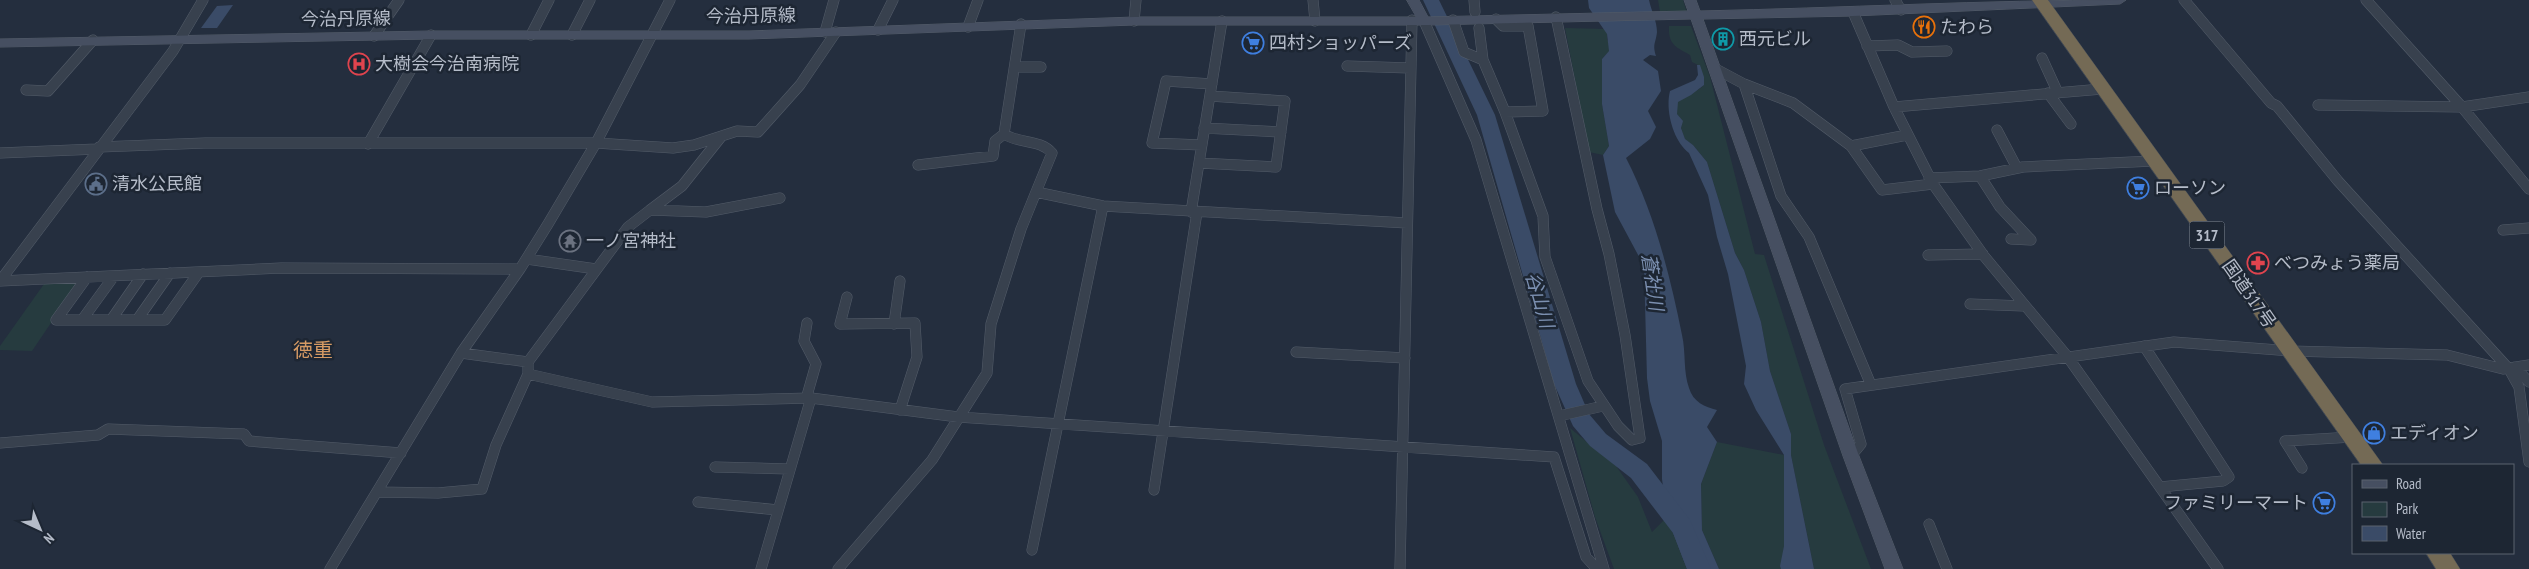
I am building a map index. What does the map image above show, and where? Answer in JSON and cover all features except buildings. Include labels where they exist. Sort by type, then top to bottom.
[{"type":"highway","name":"国道317号","points":[[2041,2],[2372,464]]},
{"type":"highway","points":[[2438,554],[2449,569]]},
{"type":"main road","points":[[1413,0],[1422,21]]},
{"type":"main road","points":[[1690,0],[1692,15],[1714,68],[1894,569]]},
{"type":"main road","name":"今治丹原線","points":[[0,43],[431,35],[651,35],[831,32],[1134,21],[1422,21],[1853,12],[1898,5],[2120,0]]},
{"type":"street","points":[[0,281],[98,148],[173,51],[203,0]]},
{"type":"street","points":[[374,36],[399,0]]},
{"type":"street","points":[[531,35],[549,0]]},
{"type":"street","points":[[572,35],[590,0]]},
{"type":"street","points":[[330,569],[461,353],[520,269],[596,143],[670,0]]},
{"type":"street","points":[[0,153],[205,143],[596,143],[673,148],[694,145],[737,131],[758,132],[800,85],[831,32],[834,0]]},
{"type":"street","points":[[878,30],[893,0]]},
{"type":"street","points":[[968,28],[978,0]]},
{"type":"street","points":[[1134,21],[1136,0]]},
{"type":"street","points":[[1314,0],[1315,21]]},
{"type":"street","points":[[1474,0],[1475,12]]},
{"type":"street","points":[[2184,0],[2271,103],[2277,106],[2338,181],[2512,368],[2529,382]]},
{"type":"street","points":[[2366,0],[2462,107],[2527,184]]},
{"type":"street","points":[[1853,12],[1894,107],[1931,181],[1983,254],[2067,356],[2218,569]]},
{"type":"street","points":[[1479,28],[1482,60],[1505,112],[1541,208],[1546,257],[1588,382],[1618,426],[1632,440],[1640,438],[1624,335],[1609,254],[1597,209],[1556,17]]},
{"type":"street","points":[[1496,19],[1503,26],[1528,26],[1543,110],[1505,112]]},
{"type":"street","points":[[1451,20],[1464,52],[1482,60]]},
{"type":"street","points":[[1154,490],[1194,212],[1204,128],[1222,21]]},
{"type":"street","points":[[1400,569],[1404,446],[1410,68],[1422,21]]},
{"type":"street","points":[[1422,21],[1476,140],[1560,416],[1604,569]]},
{"type":"street","points":[[918,165],[993,156],[995,141],[1004,134],[1021,24]]},
{"type":"street","points":[[368,144],[431,35]]},
{"type":"street","points":[[26,90],[48,91],[93,40]]},
{"type":"street","points":[[1867,46],[1898,46],[1912,52],[1947,51]]},
{"type":"street","points":[[2042,58],[2058,93]]},
{"type":"street","points":[[1347,66],[1410,68]]},
{"type":"street","points":[[1015,67],[1041,68]]},
{"type":"street","points":[[1714,68],[1744,84],[1793,103],[1851,146],[1882,190],[1931,181],[1980,176],[2017,168],[2154,161]]},
{"type":"street","points":[[1202,145],[1152,143],[1166,81],[1212,84]]},
{"type":"street","points":[[1744,84],[1781,196],[1809,237],[1871,386]]},
{"type":"street","points":[[1894,107],[2102,89]]},
{"type":"street","points":[[2048,94],[2071,124]]},
{"type":"street","points":[[1199,163],[1276,167],[1284,100],[1210,96]]},
{"type":"street","points":[[2318,105],[2462,107],[2529,97]]},
{"type":"street","points":[[1204,128],[1281,132]]},
{"type":"street","points":[[1997,130],[2017,168]]},
{"type":"street","points":[[838,569],[932,460],[987,373],[991,324],[1021,230],[1052,153],[1045,145],[1013,140],[1004,134]]},
{"type":"street","points":[[377,492],[438,493],[482,489],[499,437],[528,368],[596,269],[628,227],[682,186],[723,135]]},
{"type":"street","points":[[1851,146],[1907,135]]},
{"type":"street","points":[[1980,176],[2000,207],[2031,240],[2011,239]]},
{"type":"street","points":[[1036,192],[1103,206],[1407,224]]},
{"type":"street","points":[[650,210],[706,212],[780,198]]},
{"type":"street","points":[[1032,550],[1103,206]]},
{"type":"street","points":[[2503,230],[2529,228]]},
{"type":"street","points":[[1928,255],[1983,254]]},
{"type":"street","points":[[527,258],[596,269]]},
{"type":"street","points":[[0,281],[281,268],[520,269]]},
{"type":"street","points":[[87,277],[56,320],[164,320],[199,272]]},
{"type":"street","points":[[137,320],[170,273]]},
{"type":"street","points":[[111,320],[143,274]]},
{"type":"street","points":[[82,320],[114,276]]},
{"type":"street","points":[[894,324],[900,281]]},
{"type":"street","points":[[847,297],[840,324],[915,323],[920,340],[918,360],[900,410]]},
{"type":"street","points":[[1970,304],[2024,306]]},
{"type":"street","points":[[761,569],[790,469],[816,364],[804,341],[807,323]]},
{"type":"street","points":[[1852,456],[1861,444],[1845,389],[2067,356],[2174,342],[2290,351],[2447,355],[2512,368],[2529,364]]},
{"type":"street","points":[[2144,346],[2229,477],[2223,481],[2160,487]]},
{"type":"street","points":[[1296,352],[1405,358]]},
{"type":"street","points":[[461,353],[528,368],[652,402],[808,398],[958,417],[1059,425],[1554,457],[1586,558],[1597,569]]},
{"type":"street","points":[[2512,368],[2519,387],[2529,462]]},
{"type":"street","points":[[1560,416],[1603,406]]},
{"type":"street","points":[[0,443],[98,435],[108,429],[244,434],[249,441],[400,452]]},
{"type":"street","points":[[2302,468],[2285,441],[2352,437]]},
{"type":"street","points":[[715,467],[790,469]]},
{"type":"street","points":[[698,502],[778,510]]},
{"type":"street","points":[[1929,524],[1947,569]]},
{"type":"green space","points":[[1658,0],[1683,0],[1687,13],[1660,12]]},
{"type":"green space","points":[[1669,26],[1691,26],[1710,77],[1755,254],[1764,255],[1824,445],[1871,569],[1814,569],[1791,455],[1791,434],[1770,371],[1761,322],[1744,270],[1735,253],[1707,162],[1693,145],[1685,140],[1681,128],[1682,121],[1677,114],[1677,102],[1704,85],[1700,66],[1692,62],[1690,55],[1674,45],[1670,37]]},
{"type":"green space","points":[[1565,28],[1607,29],[1607,39],[1612,48],[1602,59],[1602,104],[1609,146],[1603,155],[1589,152]]},
{"type":"green space","points":[[74,282],[76,286],[32,351],[0,350],[0,346],[44,284]]},
{"type":"green space","points":[[1570,428],[1616,466],[1638,497],[1652,532],[1667,517],[1687,569],[1614,569],[1595,517]]},
{"type":"green space","points":[[1717,442],[1784,455],[1784,546],[1781,569],[1719,569],[1702,530],[1701,484]]},
{"type":"water","name":"蒼社川","points":[[1588,0],[1649,0],[1656,24],[1657,32],[1654,46],[1656,56],[1650,55],[1643,60],[1658,71],[1661,91],[1648,111],[1656,127],[1650,139],[1626,158],[1645,200],[1660,244],[1682,335],[1689,388],[1696,400],[1717,410],[1707,427],[1717,442],[1701,484],[1702,530],[1719,569],[1687,569],[1667,517],[1662,479],[1662,441],[1650,401],[1647,378],[1644,266],[1615,212],[1603,155],[1609,146],[1602,104],[1602,59],[1609,51],[1607,34],[1589,8]]},
{"type":"water","points":[[233,5],[217,28],[201,28],[217,6]]},
{"type":"water","points":[[1697,65],[1700,65],[1704,77],[1704,85],[1678,102],[1677,114],[1683,121],[1681,128],[1685,139],[1693,145],[1707,162],[1735,253],[1744,270],[1761,322],[1770,371],[1791,434],[1791,455],[1814,569],[1781,569],[1780,566],[1784,546],[1784,455],[1756,410],[1744,384],[1746,366],[1728,274],[1717,237],[1708,195],[1689,153],[1683,148],[1672,125],[1669,107],[1670,91],[1695,80],[1698,75]]},
{"type":"waterway","name":"谷山川","points":[[1431,0],[1486,115],[1565,384],[1581,420],[1598,440],[1639,471],[1682,527],[1699,569]]},
{"type":"place","name":"たわら","points":[[1924,27]]},
{"type":"place","name":"西元ビル","points":[[1723,39]]},
{"type":"place","name":"四村ショッパーズ","points":[[1253,43]]},
{"type":"place","name":"大樹会今治南病院","points":[[359,64]]},
{"type":"place","name":"清水公民館","points":[[96,184]]},
{"type":"place","name":"ローソン","points":[[2138,188]]},
{"type":"place","name":"一ノ宮神社","points":[[570,241]]},
{"type":"place","name":"べつみょう薬局","points":[[2258,263]]},
{"type":"place","name":"エディオン","points":[[2374,433]]},
{"type":"place","name":"ファミリーマート","points":[[2324,503]]},
{"type":"district","name":"徳重","points":[[313,350]]}]
